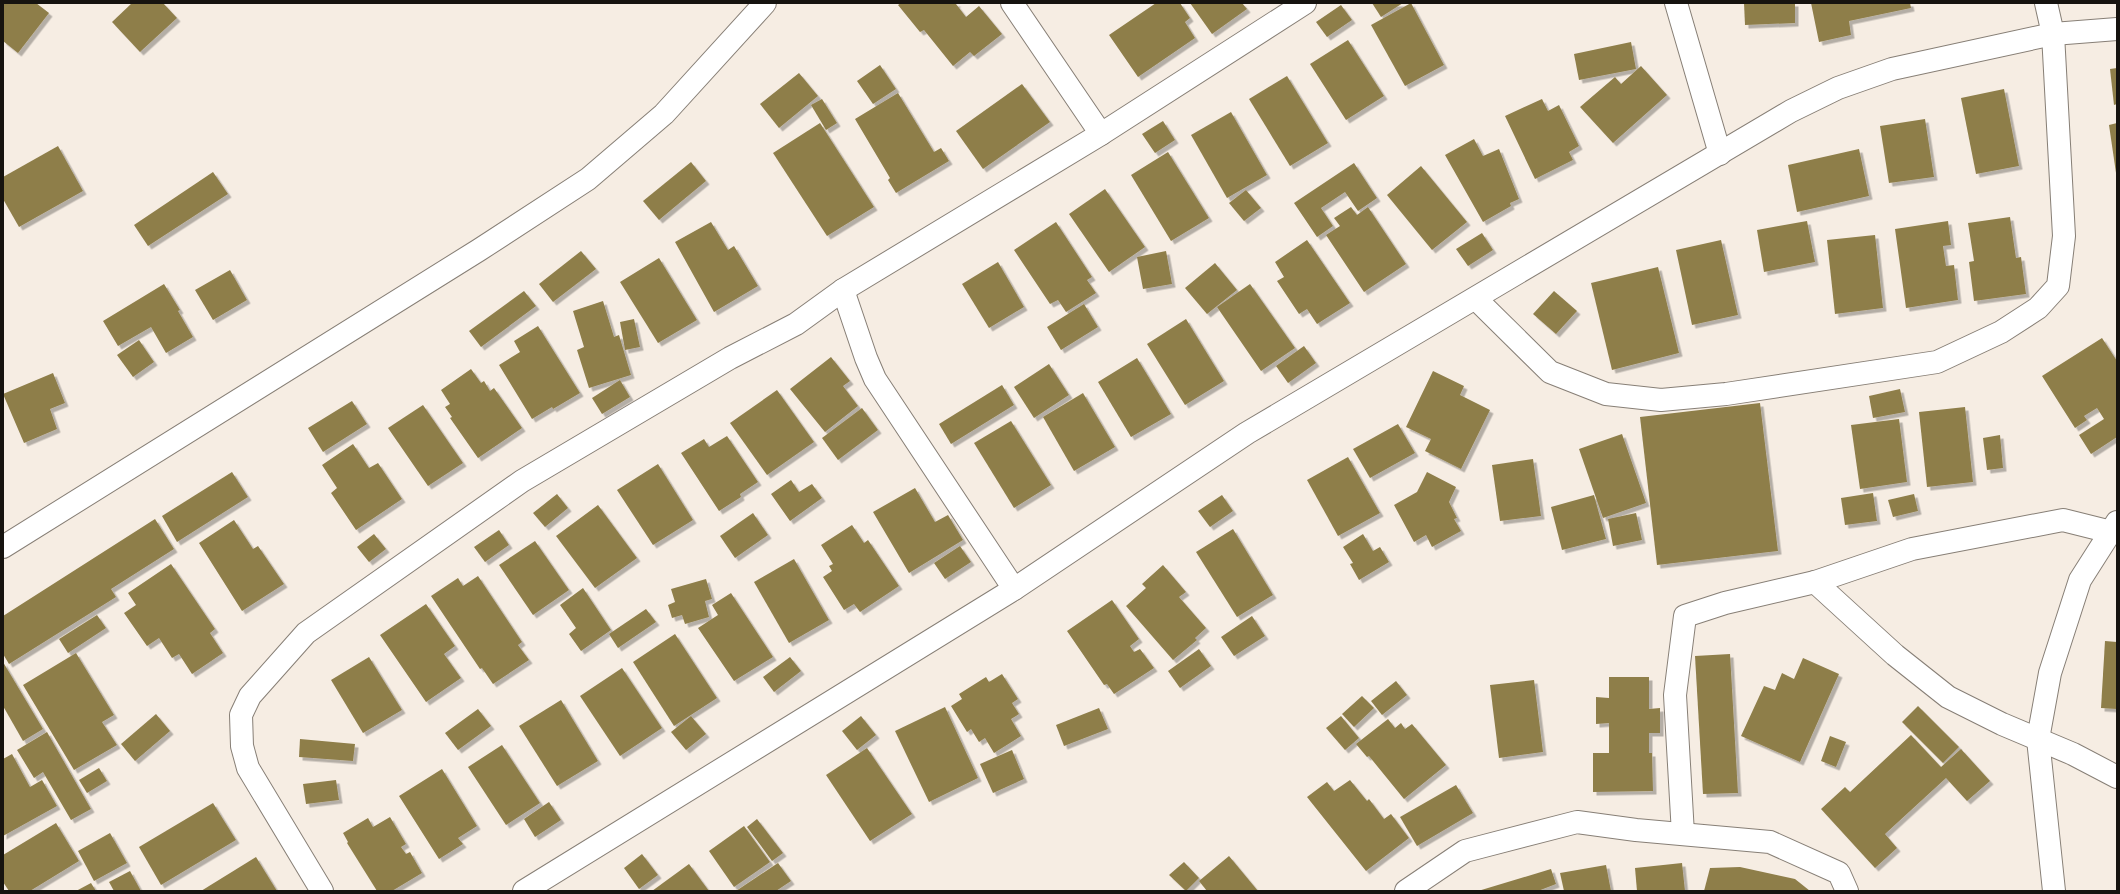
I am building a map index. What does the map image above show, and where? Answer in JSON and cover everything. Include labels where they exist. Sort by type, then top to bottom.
[{"type":"street","points":[[3,547],[479,250],[588,178],[664,114],[765,3]]},
{"type":"street","points":[[1012,3],[1102,134]]},
{"type":"street","points":[[322,891],[248,768],[242,746],[241,715],[250,696],[306,633],[522,481],[730,358],[796,324],[843,290],[1102,134],[1305,3]]},
{"type":"street","points":[[1676,3],[1720,154]]},
{"type":"street","points":[[1476,299],[1550,372],[1606,394],[1661,400],[1726,394],[1937,362],[2001,332],[2038,308],[2058,286],[2064,236],[2053,34],[2046,3]]},
{"type":"street","points":[[524,891],[1014,589],[1247,433],[1476,299],[1790,111],[1838,88],[1892,69],[2053,34],[2117,29]]},
{"type":"street","points":[[843,290],[866,358],[875,378],[1014,589]]},
{"type":"street","points":[[1683,834],[1675,695],[1685,616],[1725,604],[1815,582],[1912,549],[2063,520],[2114,527],[2080,580],[2050,673],[2038,739],[2054,891]]},
{"type":"street","points":[[1815,582],[1895,655],[1948,697],[2002,724],[2073,754],[2117,777]]},
{"type":"street","points":[[1406,891],[1466,851],[1577,822],[1770,842],[1839,873],[1847,891]]},
{"type":"building","points":[[3,3],[36,3],[49,13],[18,53],[3,41]]},
{"type":"building","points":[[132,3],[163,3],[177,18],[140,52],[112,22]]},
{"type":"building","points":[[901,3],[958,3],[956,4],[966,17],[979,6],[1002,34],[974,56],[970,52],[953,66],[924,30],[920,32],[898,5]]},
{"type":"building","points":[[1156,3],[1180,3],[1190,18],[1185,22],[1195,38],[1138,77],[1109,35]]},
{"type":"building","points":[[1190,3],[1242,3],[1247,9],[1212,34]]},
{"type":"building","points":[[1372,3],[1403,3],[1381,17]]},
{"type":"building","points":[[1411,3],[1444,65],[1405,86],[1371,25]]},
{"type":"building","points":[[1744,3],[1795,3],[1795,23],[1745,25]]},
{"type":"building","points":[[1811,3],[1910,3],[1911,8],[1849,21],[1851,35],[1819,42]]},
{"type":"building","points":[[1341,5],[1352,20],[1327,37],[1316,22]]},
{"type":"building","points":[[1348,40],[1384,96],[1346,120],[1310,64]]},
{"type":"building","points":[[1631,42],[1636,69],[1579,80],[1574,54]]},
{"type":"building","points":[[880,65],[896,89],[873,104],[857,81]]},
{"type":"building","points":[[1641,66],[1667,95],[1613,143],[1580,107],[1615,77],[1621,84]]},
{"type":"building","points":[[2117,68],[2117,104],[2114,105],[2110,69]]},
{"type":"building","points":[[799,73],[818,96],[779,128],[760,104]]},
{"type":"building","points":[[1287,76],[1328,143],[1290,166],[1249,99]]},
{"type":"building","points":[[1022,84],[1050,122],[983,169],[956,131]]},
{"type":"building","points":[[2004,89],[2019,166],[1976,174],[1961,98]]},
{"type":"building","points":[[898,93],[934,152],[941,148],[949,161],[896,193],[888,180],[890,178],[855,119]]},
{"type":"building","points":[[822,99],[837,123],[826,130],[811,105]]},
{"type":"building","points":[[1542,99],[1548,111],[1559,105],[1579,146],[1569,152],[1573,160],[1535,179],[1505,116]]},
{"type":"building","points":[[1231,112],[1267,175],[1227,198],[1191,135]]},
{"type":"building","points":[[1925,119],[1934,177],[1889,183],[1880,126]]},
{"type":"building","points":[[1163,121],[1175,140],[1155,153],[1142,134]]},
{"type":"building","points":[[820,123],[874,207],[827,236],[773,153]]},
{"type":"building","points":[[2117,123],[2117,173],[2116,173],[2109,125]]},
{"type":"building","points":[[1474,139],[1483,156],[1499,149],[1519,199],[1510,203],[1511,206],[1483,222],[1445,155]]},
{"type":"building","points":[[58,146],[83,191],[19,227],[3,199],[3,177]]},
{"type":"building","points":[[1859,149],[1869,196],[1797,212],[1788,165]]},
{"type":"building","points":[[1168,152],[1209,218],[1171,241],[1131,175]]},
{"type":"building","points":[[691,162],[706,181],[659,220],[643,201]]},
{"type":"building","points":[[1354,163],[1377,198],[1358,211],[1345,192],[1321,208],[1333,226],[1317,237],[1294,203]]},
{"type":"building","points":[[1421,166],[1467,222],[1432,250],[1387,195]]},
{"type":"building","points":[[213,172],[228,194],[148,246],[134,225]]},
{"type":"building","points":[[1105,189],[1145,247],[1109,272],[1069,214]]},
{"type":"building","points":[[1246,190],[1261,208],[1244,221],[1229,203]]},
{"type":"building","points":[[1351,207],[1357,215],[1368,207],[1406,264],[1364,292],[1326,235],[1340,226],[1334,218]]},
{"type":"building","points":[[2010,217],[2016,258],[2021,257],[2026,294],[1974,301],[1969,262],[1974,261],[1968,223]]},
{"type":"building","points":[[1807,221],[1815,262],[1764,272],[1757,230]]},
{"type":"building","points":[[1948,221],[1951,245],[1943,246],[1946,266],[1954,265],[1958,300],[1906,308],[1895,229]]},
{"type":"building","points":[[711,222],[728,250],[734,246],[758,286],[714,312],[675,242]]},
{"type":"building","points":[[1056,222],[1092,277],[1087,280],[1096,293],[1066,312],[1058,300],[1050,304],[1014,250]]},
{"type":"building","points":[[1482,233],[1493,250],[1468,266],[1456,249]]},
{"type":"building","points":[[1875,235],[1883,308],[1835,314],[1827,240]]},
{"type":"building","points":[[1307,240],[1350,303],[1317,324],[1307,309],[1299,314],[1277,281],[1284,277],[1275,262]]},
{"type":"building","points":[[1721,240],[1738,315],[1692,325],[1676,250]]},
{"type":"building","points":[[581,251],[596,269],[553,302],[539,284]]},
{"type":"building","points":[[1166,251],[1172,284],[1143,289],[1137,257]]},
{"type":"building","points":[[659,258],[697,320],[658,343],[620,282]]},
{"type":"building","points":[[998,262],[1024,307],[989,328],[962,284]]},
{"type":"building","points":[[1215,263],[1237,290],[1207,314],[1185,288]]},
{"type":"building","points":[[1658,267],[1679,353],[1612,370],[1591,283]]},
{"type":"building","points":[[230,270],[247,300],[213,320],[195,290]]},
{"type":"building","points":[[164,284],[180,310],[178,311],[193,337],[166,353],[151,327],[118,346],[103,321]]},
{"type":"building","points":[[1250,284],[1295,348],[1261,371],[1217,307]]},
{"type":"building","points":[[524,291],[536,306],[481,347],[469,331]]},
{"type":"building","points":[[1554,291],[1577,311],[1556,334],[1533,314]]},
{"type":"building","points":[[603,301],[614,337],[619,335],[631,375],[589,388],[577,350],[584,347],[573,311]]},
{"type":"building","points":[[1084,304],[1098,327],[1061,350],[1047,327]]},
{"type":"building","points":[[634,319],[640,347],[625,350],[620,322]]},
{"type":"building","points":[[1186,319],[1224,381],[1185,405],[1147,344]]},
{"type":"building","points":[[538,326],[580,393],[553,409],[552,407],[532,419],[499,365],[520,352],[514,341]]},
{"type":"building","points":[[2102,338],[2117,361],[2117,437],[2091,454],[2079,435],[2104,419],[2097,408],[2084,416],[2087,420],[2075,428],[2042,376]]},
{"type":"building","points":[[139,340],[154,362],[133,377],[117,355]]},
{"type":"building","points":[[1304,346],[1316,363],[1288,383],[1276,366]]},
{"type":"building","points":[[831,357],[850,381],[843,386],[858,406],[825,432],[790,389]]},
{"type":"building","points":[[1137,358],[1171,414],[1131,437],[1098,382]]},
{"type":"building","points":[[1049,364],[1069,395],[1034,418],[1014,387]]},
{"type":"building","points":[[471,369],[481,383],[484,381],[490,391],[494,388],[522,428],[478,458],[450,418],[452,417],[445,407],[450,404],[441,390]]},
{"type":"building","points":[[1433,371],[1464,386],[1460,395],[1490,410],[1461,469],[1425,451],[1431,439],[1406,427]]},
{"type":"building","points":[[53,373],[65,403],[50,409],[57,429],[24,443],[3,394]]},
{"type":"building","points":[[620,380],[630,397],[602,414],[592,398]]},
{"type":"building","points":[[1002,385],[1014,405],[951,444],[939,424]]},
{"type":"building","points":[[1900,389],[1905,412],[1873,418],[1869,396]]},
{"type":"building","points":[[777,390],[814,442],[767,475],[730,423]]},
{"type":"building","points":[[1083,393],[1115,447],[1074,471],[1043,417]]},
{"type":"building","points":[[352,401],[367,424],[323,452],[308,428]]},
{"type":"building","points":[[1760,403],[1778,551],[1657,565],[1640,417]]},
{"type":"building","points":[[423,405],[463,463],[428,486],[388,428]]},
{"type":"building","points":[[1965,407],[1973,482],[1927,487],[1919,412]]},
{"type":"building","points":[[862,408],[878,430],[838,460],[822,438]]},
{"type":"building","points":[[1899,419],[1907,482],[1860,489],[1851,425]]},
{"type":"building","points":[[1011,421],[1051,485],[1014,508],[974,443]]},
{"type":"building","points":[[1398,424],[1415,453],[1370,478],[1353,449]]},
{"type":"building","points":[[1622,434],[1646,503],[1603,518],[1579,449]]},
{"type":"building","points":[[2000,435],[2003,468],[1987,470],[1983,438]]},
{"type":"building","points":[[727,436],[758,482],[740,494],[741,497],[719,511],[681,453],[704,439],[709,447]]},
{"type":"building","points":[[353,444],[369,468],[378,463],[402,499],[356,530],[331,493],[337,488],[322,465]]},
{"type":"building","points":[[1348,457],[1380,513],[1338,536],[1307,480]]},
{"type":"building","points":[[1533,459],[1541,516],[1500,521],[1492,465]]},
{"type":"building","points":[[658,464],[693,520],[653,545],[617,490]]},
{"type":"building","points":[[232,472],[248,497],[177,542],[162,516]]},
{"type":"building","points":[[1427,472],[1456,487],[1449,502],[1457,518],[1454,519],[1461,531],[1432,547],[1426,535],[1414,542],[1394,505],[1417,492]]},
{"type":"building","points":[[791,480],[799,492],[812,484],[822,498],[790,521],[771,494]]},
{"type":"building","points":[[915,488],[935,522],[948,515],[963,540],[909,573],[873,512]]},
{"type":"building","points":[[1873,493],[1877,521],[1845,525],[1841,498]]},
{"type":"building","points":[[557,494],[568,508],[545,527],[533,513]]},
{"type":"building","points":[[1914,494],[1918,511],[1893,517],[1888,500]]},
{"type":"building","points":[[1222,495],[1233,511],[1210,527],[1198,511]]},
{"type":"building","points":[[1594,495],[1606,539],[1562,550],[1551,507]]},
{"type":"building","points":[[598,505],[637,558],[595,588],[556,536]]},
{"type":"building","points":[[753,513],[768,535],[735,558],[720,536]]},
{"type":"building","points":[[1636,513],[1642,540],[1613,546],[1608,519]]},
{"type":"building","points":[[155,519],[174,549],[111,589],[116,597],[9,664],[3,654],[3,616]]},
{"type":"building","points":[[234,520],[253,549],[258,546],[284,584],[242,611],[199,543]]},
{"type":"building","points":[[852,525],[864,543],[868,540],[899,586],[860,612],[854,604],[844,610],[823,577],[832,571],[829,566],[833,564],[821,545]]},
{"type":"building","points":[[1233,529],[1273,595],[1237,617],[1196,552]]},
{"type":"building","points":[[499,530],[509,545],[485,562],[474,547]]},
{"type":"building","points":[[374,534],[386,549],[369,562],[357,547]]},
{"type":"building","points":[[1363,534],[1373,551],[1380,547],[1389,562],[1359,580],[1350,564],[1353,563],[1343,547]]},
{"type":"building","points":[[535,541],[569,590],[533,615],[499,565]]},
{"type":"building","points":[[960,546],[971,562],[945,579],[934,563]]},
{"type":"building","points":[[794,559],[829,620],[789,643],[754,582]]},
{"type":"building","points":[[171,564],[215,629],[210,633],[223,653],[192,674],[179,654],[172,658],[159,638],[147,646],[124,613],[136,605],[128,593]]},
{"type":"building","points":[[1163,565],[1186,592],[1179,597],[1206,628],[1195,638],[1197,640],[1173,660],[1126,606],[1146,588],[1142,584]]},
{"type":"building","points":[[478,576],[522,642],[518,645],[529,660],[493,684],[482,668],[480,669],[431,596],[458,578],[463,586]]},
{"type":"building","points":[[706,579],[712,599],[705,601],[709,617],[685,624],[682,615],[672,618],[668,605],[675,602],[671,589]]},
{"type":"building","points":[[583,588],[611,630],[581,651],[569,634],[576,628],[560,605]]},
{"type":"building","points":[[731,593],[773,657],[734,681],[698,628],[718,615],[712,605]]},
{"type":"building","points":[[1112,600],[1139,639],[1130,646],[1134,652],[1140,649],[1154,668],[1114,694],[1107,684],[1104,685],[1067,631]]},
{"type":"building","points":[[426,604],[455,646],[444,654],[461,678],[426,702],[380,635]]},
{"type":"building","points":[[646,609],[656,622],[618,648],[609,634]]},
{"type":"building","points":[[97,615],[106,628],[68,653],[59,639]]},
{"type":"building","points":[[1252,616],[1265,636],[1234,656],[1221,637]]},
{"type":"building","points":[[675,634],[717,698],[674,726],[633,662]]},
{"type":"building","points":[[2105,641],[2117,642],[2117,709],[2101,708]]},
{"type":"building","points":[[1199,649],[1211,666],[1180,688],[1168,671]]},
{"type":"building","points":[[76,653],[114,715],[102,722],[117,745],[74,770],[23,685]]},
{"type":"building","points":[[1730,654],[1738,793],[1703,794],[1695,656]]},
{"type":"building","points":[[369,657],[402,710],[363,733],[331,680]]},
{"type":"building","points":[[790,657],[801,671],[774,692],[763,677]]},
{"type":"building","points":[[1803,658],[1839,674],[1800,762],[1741,736],[1764,686],[1775,690],[1782,673],[1794,679]]},
{"type":"building","points":[[3,662],[43,729],[23,741],[3,706]]},
{"type":"building","points":[[622,668],[662,728],[620,756],[580,696]]},
{"type":"building","points":[[1002,674],[1018,699],[1012,703],[1019,714],[1011,719],[1021,736],[994,753],[985,738],[979,742],[971,729],[967,732],[951,706],[962,699],[959,694],[986,677],[989,682]]},
{"type":"building","points":[[1609,677],[1649,677],[1649,709],[1660,708],[1660,733],[1649,733],[1649,753],[1652,753],[1653,791],[1593,792],[1593,753],[1609,753],[1609,723],[1596,724],[1596,697],[1609,698]]},
{"type":"building","points":[[1534,680],[1543,752],[1499,758],[1490,685]]},
{"type":"building","points":[[1396,681],[1407,695],[1382,715],[1371,701]]},
{"type":"building","points":[[1362,696],[1374,708],[1354,727],[1342,714]]},
{"type":"building","points":[[561,700],[598,761],[557,786],[519,726]]},
{"type":"building","points":[[1918,706],[1959,747],[1943,763],[1902,722]]},
{"type":"building","points":[[945,707],[978,778],[929,802],[895,731]]},
{"type":"building","points":[[1099,708],[1108,729],[1064,746],[1056,725]]},
{"type":"building","points":[[478,709],[491,726],[458,750],[445,733]]},
{"type":"building","points":[[156,714],[170,731],[135,761],[121,744]]},
{"type":"building","points":[[691,716],[706,734],[686,750],[671,732]]},
{"type":"building","points":[[861,716],[876,735],[857,750],[842,731]]},
{"type":"building","points":[[1341,716],[1359,738],[1345,750],[1326,728]]},
{"type":"building","points":[[1388,719],[1395,728],[1401,723],[1405,729],[1412,724],[1446,765],[1404,799],[1369,756],[1367,757],[1356,744]]},
{"type":"building","points":[[47,732],[91,809],[71,820],[43,772],[34,778],[17,750]]},
{"type":"building","points":[[1911,735],[1941,767],[1961,749],[1990,781],[1967,801],[1946,778],[1885,834],[1897,848],[1875,868],[1821,809],[1845,787],[1850,792]]},
{"type":"building","points":[[1830,736],[1846,742],[1836,767],[1821,761]]},
{"type":"building","points":[[300,739],[355,744],[353,761],[299,757]]},
{"type":"building","points":[[502,745],[540,803],[506,825],[468,767]]},
{"type":"building","points":[[867,748],[912,814],[870,841],[826,775]]},
{"type":"building","points":[[1012,750],[1024,779],[993,793],[980,764]]},
{"type":"building","points":[[12,754],[30,787],[42,780],[57,806],[3,836],[3,759]]},
{"type":"building","points":[[99,768],[107,781],[87,793],[79,780]]},
{"type":"building","points":[[442,769],[477,826],[458,838],[463,844],[439,859],[399,796]]},
{"type":"building","points":[[336,780],[339,800],[306,804],[303,784]]},
{"type":"building","points":[[1350,780],[1367,801],[1369,799],[1384,819],[1391,814],[1409,838],[1366,871],[1307,797],[1327,782],[1334,791]]},
{"type":"building","points":[[1456,785],[1473,813],[1417,846],[1400,817]]},
{"type":"building","points":[[549,802],[561,820],[535,837],[524,819]]},
{"type":"building","points":[[213,803],[236,840],[161,885],[139,847]]},
{"type":"building","points":[[390,817],[406,844],[401,847],[406,854],[410,852],[422,873],[392,891],[377,891],[347,843],[348,842],[343,833],[368,818],[373,827]]},
{"type":"building","points":[[757,819],[783,853],[772,861],[747,827]]},
{"type":"building","points":[[56,823],[79,861],[30,891],[9,891],[3,882],[3,855]]},
{"type":"building","points":[[744,826],[770,862],[734,887],[709,851]]},
{"type":"building","points":[[110,833],[127,863],[94,881],[78,851]]},
{"type":"building","points":[[642,854],[658,875],[639,889],[624,868]]},
{"type":"building","points":[[1229,856],[1258,891],[1207,891],[1199,881]]},
{"type":"building","points":[[256,857],[277,891],[201,891]]},
{"type":"building","points":[[1184,862],[1199,878],[1186,891],[1169,875]]},
{"type":"building","points":[[778,863],[791,881],[776,891],[736,891]]},
{"type":"building","points":[[1682,863],[1685,891],[1637,891],[1635,868]]},
{"type":"building","points":[[689,864],[709,891],[652,891]]},
{"type":"building","points":[[1606,865],[1611,891],[1564,891],[1560,873]]},
{"type":"building","points":[[1740,867],[1795,879],[1810,891],[1704,891],[1710,868]]},
{"type":"building","points":[[1551,869],[1556,884],[1538,891],[1478,891]]},
{"type":"building","points":[[130,871],[141,891],[114,891],[109,882]]},
{"type":"building","points":[[91,883],[96,891],[76,891]]}]
